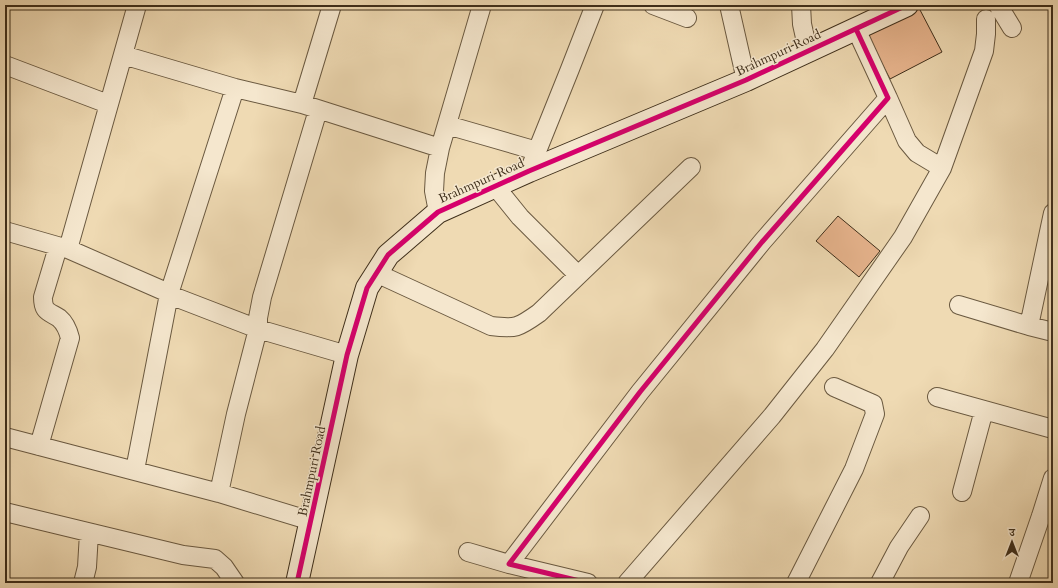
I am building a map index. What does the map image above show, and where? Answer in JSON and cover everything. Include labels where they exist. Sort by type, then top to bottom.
[{"type":"street","points":[[39,446],[70,338],[67,328],[60,319],[48,312],[43,304],[43,297],[63,248],[137,5]]},
{"type":"street","points":[[219,493],[236,414],[258,329],[258,318],[262,297],[310,107],[332,5]]},
{"type":"street","points":[[438,212],[434,191],[435,173],[440,148],[482,5]]},
{"type":"street","points":[[528,171],[595,5]]},
{"type":"street","points":[[653,5],[687,18]]},
{"type":"street","points":[[729,5],[746,80]]},
{"type":"street","points":[[801,5],[802,24],[808,51]]},
{"type":"street","name":"Brahmpuri Road","points":[[297,583],[347,355],[367,288],[388,255],[438,212],[528,171],[746,80],[907,5]]},
{"type":"street","points":[[998,5],[1012,28]]},
{"type":"street","points":[[627,583],[772,416],[825,349],[903,237],[942,168],[984,51],[986,19]]},
{"type":"street","points":[[856,29],[907,141],[917,153],[942,168]]},
{"type":"street","points":[[123,55],[235,88],[310,107],[440,148]]},
{"type":"street","points":[[5,65],[108,104]]},
{"type":"street","points":[[135,470],[169,294],[235,88]]},
{"type":"street","points":[[510,564],[640,392],[757,248],[888,98]]},
{"type":"street","points":[[447,125],[537,151]]},
{"type":"street","points":[[376,273],[491,326],[510,329],[523,324],[539,313],[691,167]]},
{"type":"street","points":[[495,186],[520,217],[578,275]]},
{"type":"street","points":[[1029,326],[1053,213]]},
{"type":"street","points":[[5,231],[63,248],[169,294],[258,329],[347,355]]},
{"type":"street","points":[[960,305],[1053,332]]},
{"type":"street","points":[[796,583],[854,469],[875,414],[874,404],[834,387]]},
{"type":"street","points":[[937,397],[1053,429]]},
{"type":"street","points":[[962,492],[984,410]]},
{"type":"street","points":[[5,437],[135,470],[311,520]]},
{"type":"street","points":[[1018,583],[1053,478]]},
{"type":"street","points":[[5,512],[182,554],[215,559],[224,567],[235,583]]},
{"type":"street","points":[[880,583],[899,547],[920,516]]},
{"type":"street","points":[[83,583],[87,567],[89,533]]},
{"type":"street","points":[[468,552],[588,583]]},
{"type":"building","points":[[919,8],[942,52],[890,79],[867,35]]},
{"type":"building","points":[[838,216],[880,251],[859,277],[816,241]]},
{"type":"cycle path","points":[[297,583],[347,355],[367,288],[388,255],[438,212],[529,171],[746,80],[907,5]]},
{"type":"cycle path","points":[[588,583],[509,564],[640,392],[762,242],[888,98],[856,29]]}]
